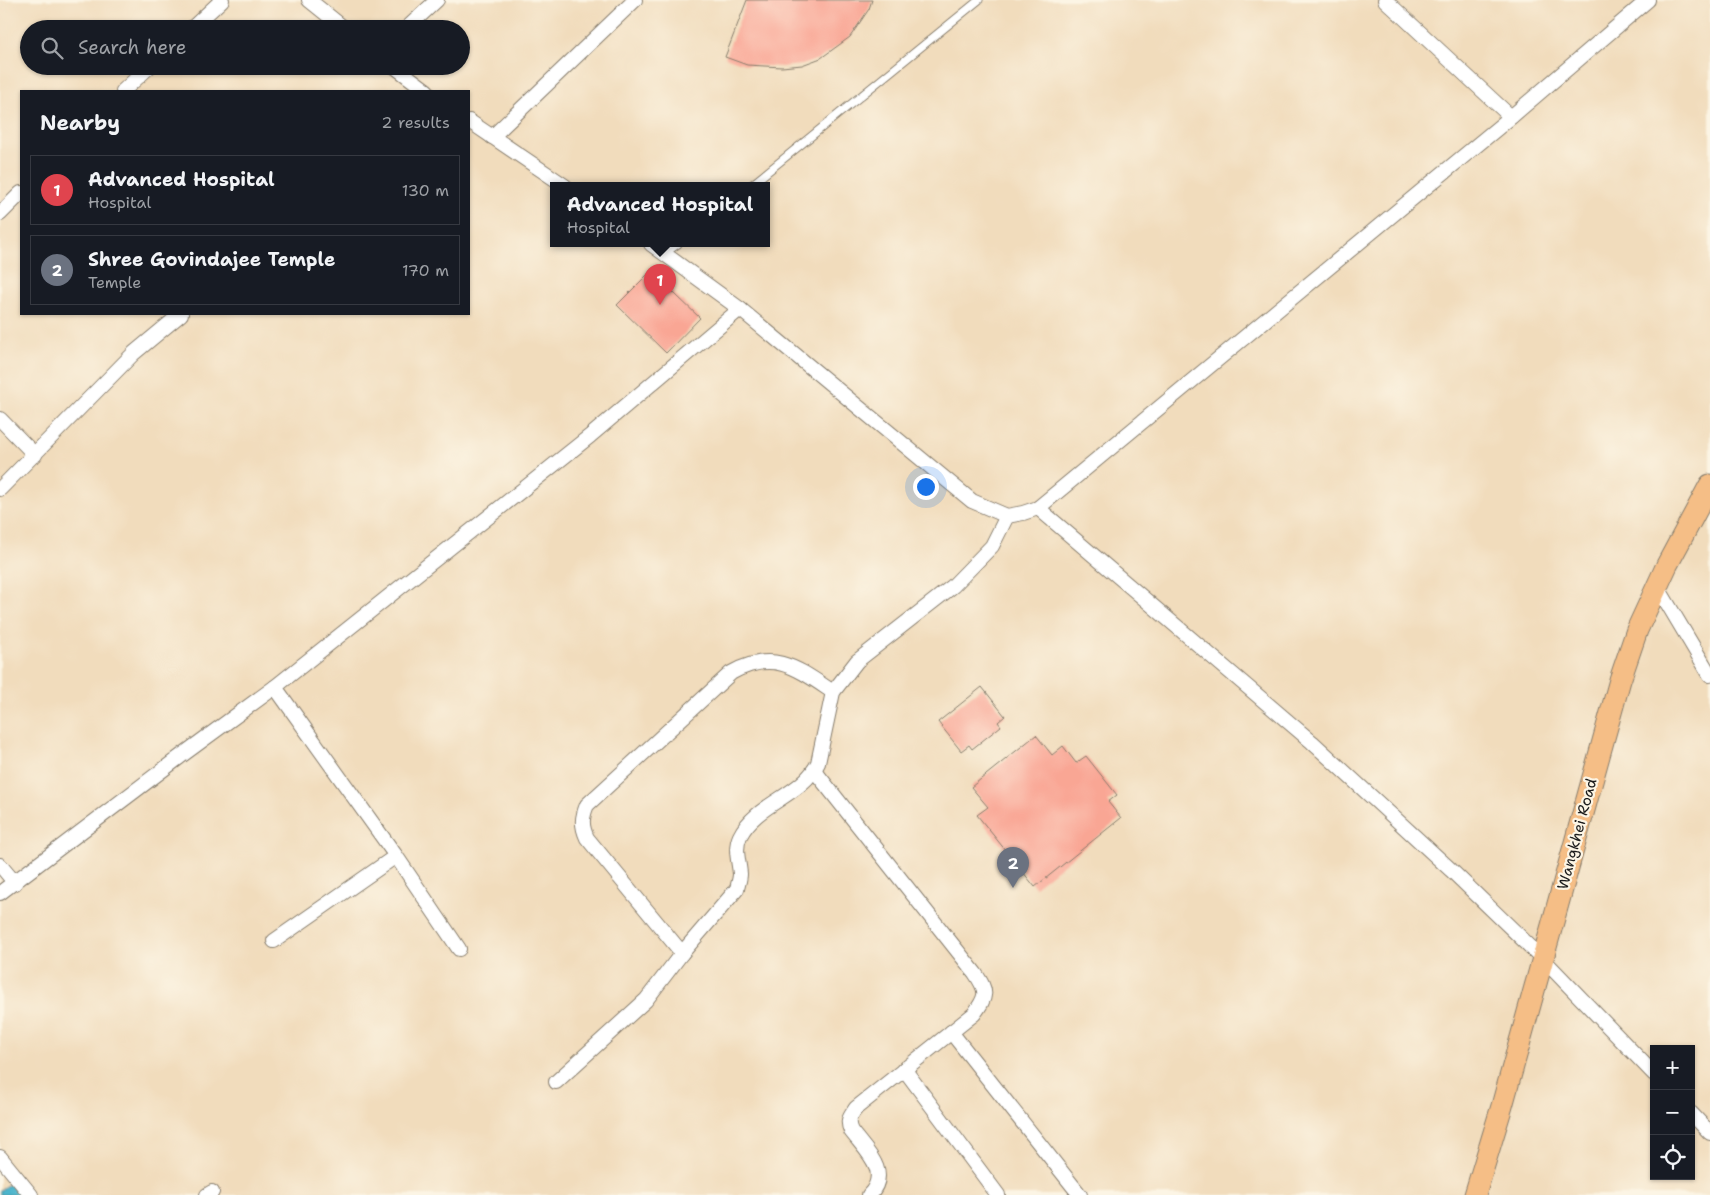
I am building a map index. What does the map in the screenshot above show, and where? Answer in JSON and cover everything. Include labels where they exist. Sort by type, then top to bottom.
[{"type":"main road","name":"Wangkhei Road","points":[[1475,1195],[1502,1106],[1620,680],[1637,630],[1667,565],[1710,485]]},
{"type":"street","points":[[201,20],[222,0]]},
{"type":"street","points":[[309,0],[334,20]]},
{"type":"street","points":[[416,20],[437,0]]},
{"type":"street","points":[[492,137],[635,0]]},
{"type":"street","points":[[1385,0],[1511,117]]},
{"type":"street","points":[[656,247],[740,309],[972,501],[1007,516],[1023,513],[1038,508],[1511,117],[1648,0]]},
{"type":"street","points":[[124,90],[140,75]]},
{"type":"street","points":[[406,75],[426,90]]},
{"type":"street","points":[[470,122],[559,182]]},
{"type":"street","points":[[0,214],[20,194]]},
{"type":"street","points":[[0,893],[275,687],[590,436],[740,309]]},
{"type":"street","points":[[0,489],[134,353],[180,315]]},
{"type":"street","points":[[0,419],[34,455]]},
{"type":"street","points":[[1038,508],[1312,742],[1451,870],[1543,959],[1650,1070]]},
{"type":"street","points":[[556,1082],[646,1000],[682,953],[737,889],[740,876],[736,851],[744,828],[752,819],[806,780],[814,770],[818,763],[833,692],[856,661],[953,586],[992,546],[1007,516]]},
{"type":"street","points":[[1658,586],[1710,675]]},
{"type":"street","points":[[682,953],[587,838],[583,828],[582,815],[587,804],[731,673],[746,664],[760,661],[773,662],[795,668],[833,692]]},
{"type":"street","points":[[275,687],[396,856],[459,949]]},
{"type":"street","points":[[814,770],[969,965],[983,986],[985,998],[974,1014],[856,1108],[848,1120],[851,1131],[875,1163],[878,1170],[879,1179],[877,1186],[869,1195]]},
{"type":"street","points":[[274,941],[396,856]]},
{"type":"street","points":[[0,865],[14,883]]},
{"type":"street","points":[[951,1032],[1080,1195]]},
{"type":"street","points":[[904,1070],[998,1195]]},
{"type":"street","points":[[1695,1117],[1710,1133]]},
{"type":"street","points":[[0,1157],[31,1195]]},
{"type":"lane","points":[[755,182],[979,0]]},
{"type":"lane","points":[[665,253],[674,247]]},
{"type":"water","points":[[13,1181],[24,1195],[0,1195],[0,1190]]},
{"type":"building","points":[[747,0],[872,0],[869,9],[850,37],[821,58],[802,65],[782,67],[747,65],[725,57]]},
{"type":"building","points":[[651,271],[700,318],[666,353],[617,305]]},
{"type":"building","points":[[982,687],[1005,716],[998,722],[1001,726],[972,749],[969,745],[961,751],[938,722]]},
{"type":"building","points":[[1036,735],[1052,755],[1063,746],[1076,763],[1086,756],[1117,795],[1108,802],[1121,818],[1035,887],[977,815],[988,807],[971,787]]},
{"type":"place","name":"Advanced Hospital","points":[[660,305]]},
{"type":"place","name":"Shree Govindajee Temple","points":[[1013,888]]}]
